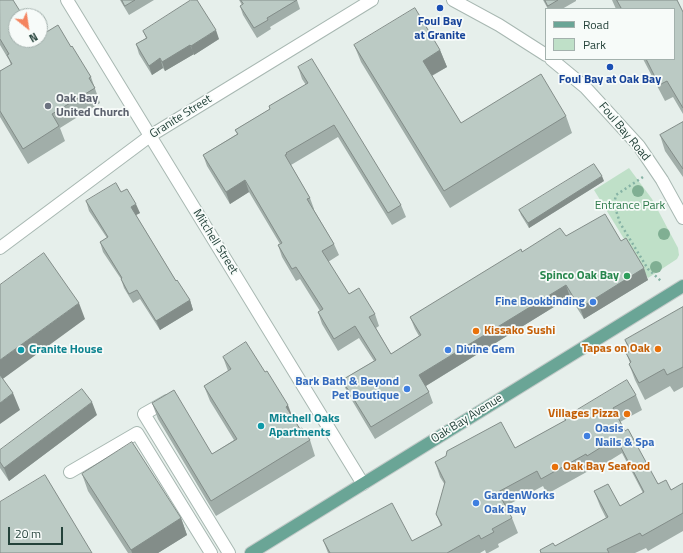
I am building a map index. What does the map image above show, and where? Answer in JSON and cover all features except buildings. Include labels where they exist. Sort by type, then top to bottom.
[{"type":"main road","name":"Oak Bay Avenue","points":[[251,553],[683,286]]},
{"type":"street","name":"Mitchell Street","points":[[67,0],[363,484]]},
{"type":"street","name":"Granite Street","points":[[0,248],[150,136],[372,0]]},
{"type":"street","points":[[453,0],[499,25],[545,54]]},
{"type":"street","name":"Foul Bay Road","points":[[552,60],[585,87],[639,146],[683,218]]},
{"type":"street","points":[[170,399],[144,414],[229,553]]},
{"type":"street","points":[[70,472],[137,432],[211,553]]},
{"type":"path","points":[[654,169],[616,195],[614,204],[616,214],[620,222],[648,269],[672,292]]},
{"type":"green space","name":"Entrance Park","points":[[629,168],[652,199],[678,248],[679,255],[677,259],[648,278],[594,190]]},
{"type":"place","name":"Foul Bay at Granite","points":[[440,8]]},
{"type":"place","name":"Foul Bay at Oak Bay","points":[[610,67]]},
{"type":"place","name":"Oak Bay United Church","points":[[48,106]]},
{"type":"place","name":"Spinco Oak Bay","points":[[627,276]]},
{"type":"place","name":"Fine Bookbinding","points":[[593,302]]},
{"type":"place","name":"Kissako Sushi","points":[[476,331]]},
{"type":"place","name":"Tapas on Oak","points":[[658,349]]},
{"type":"place","name":"Granite House","points":[[21,350]]},
{"type":"place","name":"Divine Gem","points":[[448,350]]},
{"type":"place","name":"Bark Bath & Beyond Pet Boutique","points":[[407,389]]},
{"type":"place","name":"Villages Pizza","points":[[627,414]]},
{"type":"place","name":"Mitchell Oaks Apartments","points":[[261,426]]},
{"type":"place","name":"Oasis Nails & Spa","points":[[587,436]]},
{"type":"place","name":"Oak Bay Seafood","points":[[555,467]]},
{"type":"place","name":"GardenWorks Oak Bay","points":[[476,503]]}]
